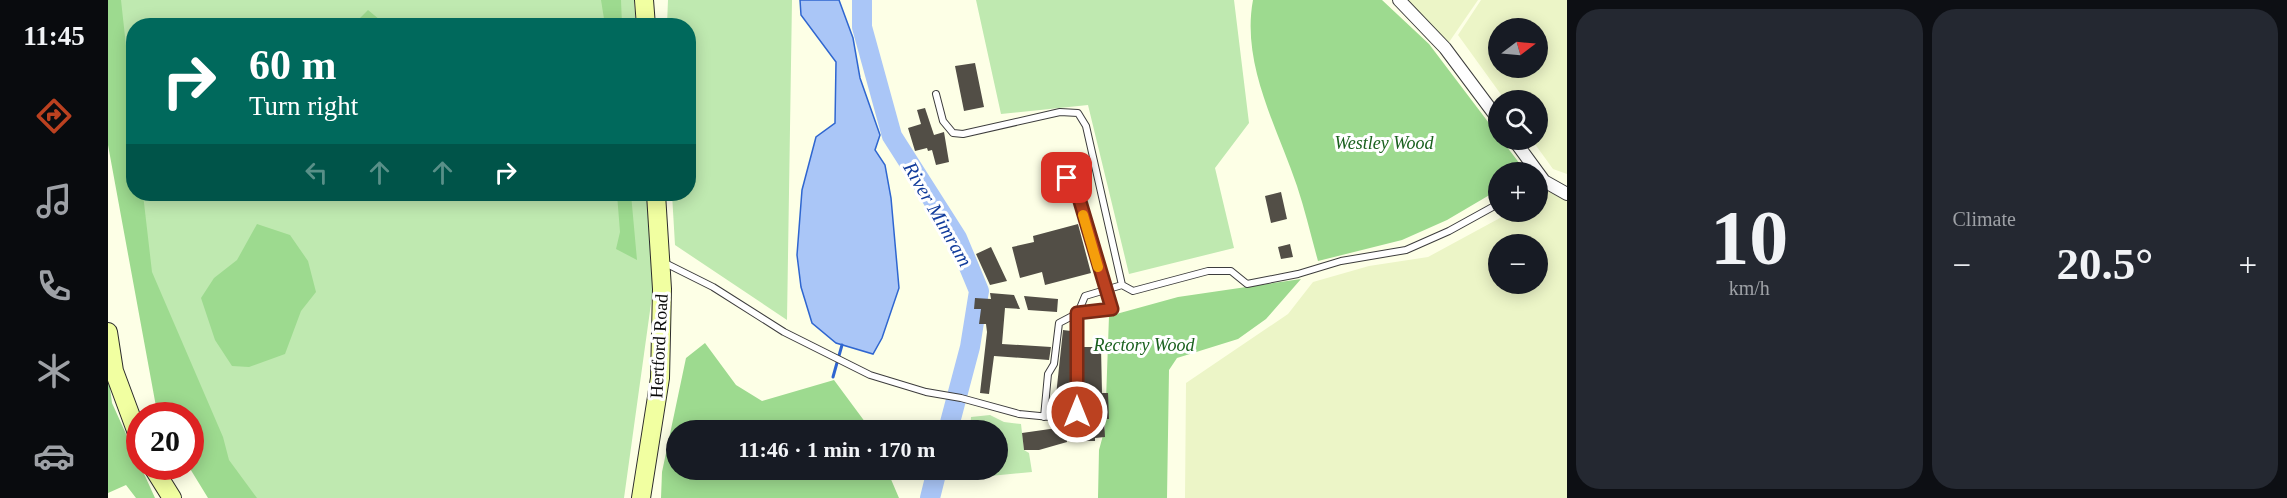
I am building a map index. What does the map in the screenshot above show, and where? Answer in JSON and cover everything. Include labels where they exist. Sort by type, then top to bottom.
[{"type":"main road","points":[[644,0],[645,18]]},
{"type":"main road","name":"Hertford Road","points":[[641,498],[660,378],[661,261],[657,201]]},
{"type":"main road","points":[[108,332],[114,371],[126,403]]},
{"type":"main road","points":[[161,480],[172,498]]},
{"type":"street","points":[[1398,0],[1446,48],[1488,105]]},
{"type":"street","points":[[1548,185],[1567,194]]},
{"type":"lane","points":[[936,94],[943,122],[952,133],[963,134],[1060,112],[1078,113],[1086,126],[1122,285]]},
{"type":"lane","points":[[1044,417],[1048,374],[1054,364],[1059,323],[1077,313],[1112,309],[1104,289],[1079,198],[1067,178]]},
{"type":"lane","points":[[661,261],[713,287],[784,332],[842,363],[908,388],[950,395],[1019,414],[1044,417],[1075,415],[1077,412],[1077,313],[1085,296],[1122,285],[1133,291],[1208,271],[1231,271],[1247,284],[1298,274],[1341,261],[1406,250],[1449,231],[1488,210]]},
{"type":"green space","points":[[108,0],[121,0],[126,46],[126,201],[144,201],[152,272],[223,437],[229,460],[257,498],[208,498],[197,480],[204,480],[204,402],[155,402],[108,145]]},
{"type":"green space","points":[[113,0],[634,0],[635,18],[126,18],[126,118]]},
{"type":"green space","points":[[601,0],[621,0],[622,18],[604,18]]},
{"type":"green space","points":[[668,0],[792,0],[787,320],[675,245],[672,201],[696,201],[696,18],[667,18]]},
{"type":"green space","points":[[976,0],[1234,0],[1249,123],[1215,168],[1234,248],[1129,274],[1088,105],[1001,114]]},
{"type":"green space","name":"Westley Wood","points":[[1253,0],[1382,0],[1429,44],[1488,122],[1488,150],[1509,150],[1518,162],[1488,162],[1488,196],[1447,220],[1402,240],[1318,261],[1297,186],[1256,71],[1251,24]]},
{"type":"green space","points":[[1399,0],[1478,0],[1445,48]]},
{"type":"green space","points":[[1481,0],[1567,0],[1567,174],[1553,169],[1539,150],[1548,150],[1548,90],[1498,90],[1489,78],[1548,78],[1548,18],[1488,18],[1488,76],[1458,35]]},
{"type":"green space","points":[[368,10],[378,18],[360,18]]},
{"type":"green space","points":[[1548,191],[1567,198],[1567,498],[1185,498],[1186,383],[1288,314],[1313,282],[1369,266],[1428,257],[1493,222],[1548,222]]},
{"type":"green space","points":[[136,201],[648,201],[654,282],[624,498],[235,498],[218,477],[204,446],[204,402],[184,402],[150,326]]},
{"type":"green space","points":[[618,201],[632,201],[637,260],[616,249],[620,232]]},
{"type":"green space","points":[[257,224],[290,235],[308,261],[316,292],[301,311],[285,354],[249,367],[232,366],[215,340],[201,298],[214,278],[237,260]]},
{"type":"green space","name":"Rectory Wood","points":[[1301,279],[1266,319],[1238,339],[1177,358],[1169,370],[1167,498],[1098,498],[1099,450],[1105,428],[1109,316],[1178,297]]},
{"type":"green space","points":[[705,343],[736,385],[762,401],[834,380],[864,420],[673,420],[686,358]]},
{"type":"green space","points":[[108,373],[112,403],[126,434],[126,480],[147,480],[155,498],[136,498],[126,485],[108,493]]},
{"type":"green space","points":[[990,415],[1000,420],[971,420],[971,417]]},
{"type":"green space","points":[[1008,422],[1021,424],[1024,450],[1029,453],[1032,472],[1008,474]]},
{"type":"green space","points":[[666,453],[666,480],[891,480],[899,498],[661,498],[662,472]]},
{"type":"water","points":[[800,0],[839,0],[853,38],[860,78],[880,135],[875,150],[885,165],[891,198],[899,288],[882,338],[873,354],[836,343],[812,323],[801,287],[797,255],[802,190],[816,137],[835,123],[836,62],[801,15]]},
{"type":"building","points":[[975,63],[984,107],[964,111],[955,66]]},
{"type":"building","points":[[925,108],[934,135],[944,132],[949,162],[936,165],[932,150],[928,151],[927,148],[915,151],[908,128],[921,124],[917,110]]},
{"type":"building","points":[[1281,192],[1287,219],[1271,223],[1265,196]]},
{"type":"building","points":[[1078,224],[1091,273],[1045,285],[1042,272],[1020,278],[1012,247],[1034,242],[1033,236]]},
{"type":"building","points":[[1290,244],[1293,257],[1281,259],[1278,247]]},
{"type":"building","points":[[991,247],[1007,281],[990,285],[976,254]]},
{"type":"building","points":[[990,293],[1014,295],[1020,309],[1005,308],[1002,344],[1051,347],[1049,360],[994,356],[989,394],[980,393],[986,324],[979,324],[981,309],[974,309],[975,298],[991,299]]},
{"type":"building","points":[[1024,296],[1058,299],[1057,312],[1028,310]]},
{"type":"building","points":[[1063,330],[1071,331],[1072,407],[1055,405]]},
{"type":"building","points":[[1083,347],[1101,347],[1102,393],[1108,393],[1109,419],[1104,419],[1105,437],[1095,438],[1095,441],[1086,441],[1085,409],[1082,408]]},
{"type":"building","points":[[1066,428],[1067,442],[1039,450],[1024,450],[1022,433]]},
{"type":"waterway","name":"River Mimram","points":[[862,0],[862,27],[892,136],[957,238],[979,291],[970,347],[951,420]]},
{"type":"waterway","points":[[833,377],[842,345]]},
{"type":"waterway","name":"River Mimram","points":[[930,498],[934,480]]},
{"type":"slow traffic","points":[[1083,215],[1098,267]]},
{"type":"route","points":[[1067,178],[1079,198],[1104,289],[1112,309],[1077,313],[1077,412]]}]
